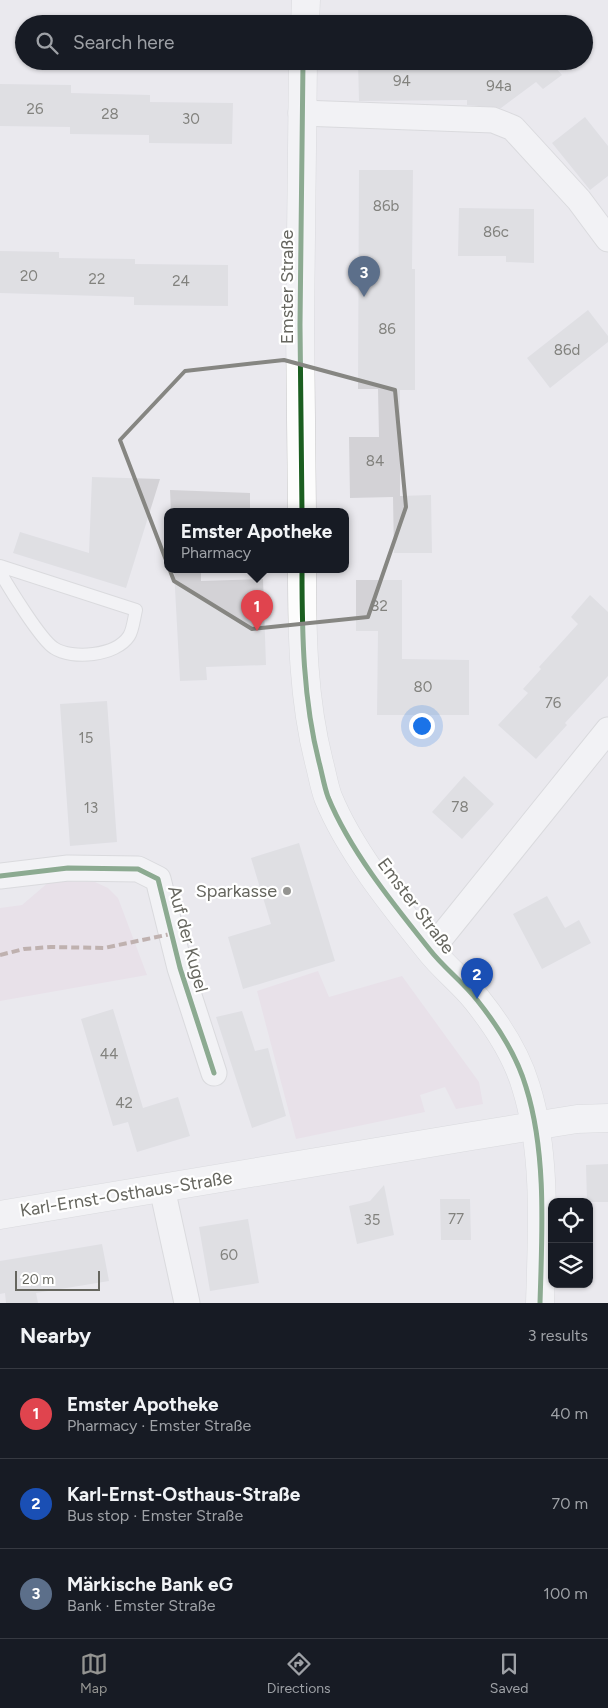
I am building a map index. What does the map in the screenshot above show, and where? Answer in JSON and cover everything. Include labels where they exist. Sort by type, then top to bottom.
[{"type":"street","points":[[305,15],[306,0]]},
{"type":"street","name":"Emster Straße","points":[[302,508],[301,113],[303,70]]},
{"type":"street","points":[[301,113],[493,120],[513,128],[579,200],[608,239]]},
{"type":"street","name":"Emster Straße","points":[[302,573],[302,633],[308,706],[328,796],[350,839],[430,951],[476,999],[510,1050],[526,1086],[535,1126],[541,1198],[540,1303]]},
{"type":"street","name":"Emster Straße","points":[[430,951],[608,730]]},
{"type":"street","name":"Auf der Kugel","points":[[0,876],[68,868],[138,869],[158,879],[180,968],[214,1073]]},
{"type":"street","name":"Karl-Ernst-Osthaus-Straße","points":[[0,1215],[577,1119],[608,1118]]},
{"type":"street","points":[[162,1188],[187,1303]]},
{"type":"lane","points":[[0,566],[136,610],[129,637],[117,646],[97,655],[66,653],[52,647],[14,595],[0,572]]},
{"type":"highlighted area","points":[[284,360],[395,390],[406,507],[368,617],[252,629],[174,581],[120,440],[185,371]]},
{"type":"shaded area","points":[[50,881],[95,882],[108,888],[118,898],[147,975],[0,1001],[0,908],[22,905]]},
{"type":"shaded area","points":[[318,971],[329,997],[402,976],[479,1082],[483,1104],[456,1109],[445,1087],[420,1095],[425,1112],[296,1139],[257,991]]},
{"type":"building","points":[[358,70],[558,70],[562,75],[543,89],[536,82],[501,108],[467,105],[467,100],[359,101]]},
{"type":"building","points":[[0,84],[71,85],[71,93],[150,95],[150,102],[233,103],[232,144],[149,143],[149,135],[70,134],[70,127],[0,126]]},
{"type":"building","points":[[585,117],[608,146],[608,176],[590,190],[552,143]]},
{"type":"building","points":[[359,170],[413,170],[412,269],[415,269],[415,390],[400,390],[400,496],[431,495],[432,553],[394,553],[393,497],[350,498],[349,437],[379,437],[378,389],[358,389]]},
{"type":"building","points":[[459,208],[534,209],[534,263],[506,262],[506,256],[458,256]]},
{"type":"building","points":[[0,251],[59,252],[59,258],[135,259],[135,264],[228,265],[228,306],[134,305],[134,297],[0,293]]},
{"type":"building","points":[[588,310],[608,336],[608,342],[550,388],[527,358]]},
{"type":"building","points":[[92,477],[160,479],[126,588],[13,553],[20,532],[89,553]]},
{"type":"building","points":[[170,490],[250,493],[250,508],[171,508]]},
{"type":"building","points":[[174,573],[201,573],[201,581],[263,579],[266,665],[206,667],[207,680],[180,681]]},
{"type":"building","points":[[356,580],[402,580],[402,659],[469,660],[469,715],[377,715],[378,631],[356,631]]},
{"type":"building","points":[[590,595],[608,612],[608,676],[565,723],[567,725],[536,759],[498,725],[528,693],[523,689],[541,669],[539,667],[578,624],[571,617]]},
{"type":"building","points":[[107,701],[117,842],[70,846],[60,704]]},
{"type":"building","points":[[464,776],[494,804],[462,839],[432,812]]},
{"type":"building","name":"Sparkasse","points":[[299,843],[335,961],[243,989],[228,937],[271,924],[251,858]]},
{"type":"building","points":[[547,896],[565,928],[579,920],[591,943],[542,969],[513,914]]},
{"type":"building","points":[[113,1009],[143,1108],[178,1097],[190,1136],[137,1152],[128,1122],[113,1126],[81,1019]]},
{"type":"building","points":[[242,1011],[255,1051],[268,1048],[286,1116],[252,1128],[216,1017]]},
{"type":"building","points":[[608,1164],[608,1202],[593,1202],[593,1198],[587,1198],[586,1165]]},
{"type":"building","points":[[384,1185],[394,1235],[357,1244],[349,1206],[370,1201]]},
{"type":"building","points":[[440,1199],[470,1199],[471,1240],[441,1240]]},
{"type":"building","points":[[248,1219],[259,1283],[210,1291],[199,1227]]},
{"type":"building","points":[[102,1244],[109,1281],[36,1293],[38,1303],[6,1303],[5,1293],[0,1294],[0,1261]]},
{"type":"marked path","points":[[0,955],[24,949],[51,947],[104,948],[171,934]]},
{"type":"cycle path","points":[[302,508],[300,325],[303,70]]},
{"type":"cycle path","points":[[302,573],[304,666],[314,738],[328,797],[348,837],[374,877],[435,957],[472,993],[492,1020],[512,1052],[526,1087],[537,1139],[542,1194],[540,1303]]},
{"type":"cycle path","points":[[0,876],[68,868],[138,869],[158,879],[180,968],[214,1073]]},
{"type":"place","name":"Märkische Bank eG","points":[[364,297]]},
{"type":"place","name":"Emster Apotheke","points":[[257,631]]},
{"type":"place","name":"Sparkasse","points":[[287,891]]},
{"type":"place","name":"Karl-Ernst-Osthaus-Straße","points":[[477,999]]}]
